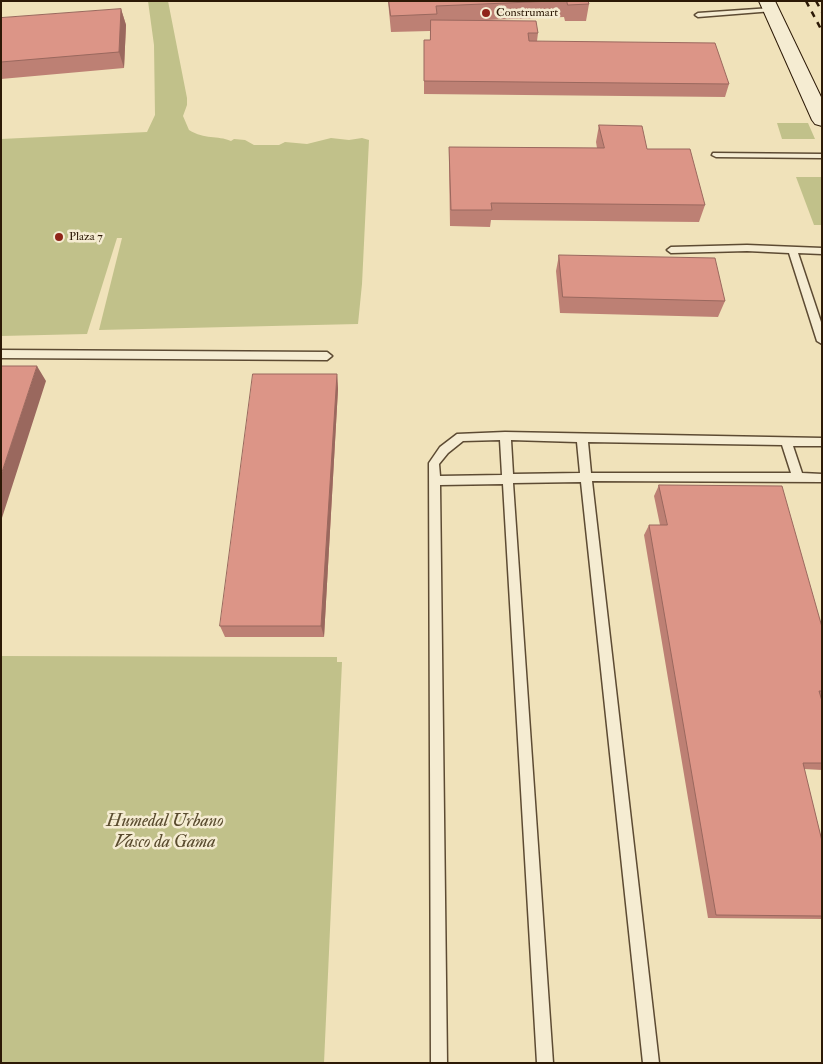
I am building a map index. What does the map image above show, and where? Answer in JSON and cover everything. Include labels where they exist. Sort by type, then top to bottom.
[{"type":"main road","points":[[769,6],[822,120]]},
{"type":"lane","points":[[698,15],[769,6]]},
{"type":"lane","points":[[716,155],[822,156]]},
{"type":"lane","points":[[670,250],[747,248],[822,251]]},
{"type":"lane","points":[[793,250],[822,341]]},
{"type":"lane","points":[[1,354],[327,356]]},
{"type":"lane","points":[[505,436],[545,1063]]},
{"type":"lane","points":[[439,1063],[434,463],[444,450],[461,437],[505,436],[822,442]]},
{"type":"lane","points":[[582,438],[651,1063]]},
{"type":"lane","points":[[786,441],[798,477]]},
{"type":"lane","points":[[434,481],[586,476],[822,478]]},
{"type":"green space","points":[[148,1],[168,1],[187,98],[187,105],[183,116],[189,130],[200,135],[231,141],[234,139],[245,140],[254,145],[279,145],[285,142],[307,144],[331,138],[349,140],[362,138],[369,140],[362,284],[358,324],[99,330],[122,238],[117,238],[87,334],[1,336],[1,139],[147,132],[155,115],[154,45]]},
{"type":"green space","points":[[777,123],[808,123],[815,139],[782,139]]},
{"type":"green space","points":[[796,177],[822,177],[822,225],[814,225]]},
{"type":"green space","name":"Humedal Urbano Vasco da Gama","points":[[1,656],[337,657],[337,662],[342,662],[324,1063],[1,1063]]},
{"type":"building","points":[[389,1],[553,1],[436,6],[437,14],[391,16]]},
{"type":"building","points":[[567,1],[588,1],[589,4],[568,5]]},
{"type":"building","points":[[121,9],[119,52],[1,62],[1,18]]},
{"type":"building","points":[[431,20],[536,21],[538,33],[528,33],[529,41],[715,43],[729,84],[424,81],[424,40],[430,40]]},
{"type":"building","points":[[599,125],[642,126],[647,149],[690,149],[705,205],[491,203],[492,210],[451,210],[449,147],[604,148]]},
{"type":"building","points":[[559,255],[715,258],[725,301],[563,297]]},
{"type":"building","points":[[1,366],[37,366],[1,475]]},
{"type":"building","points":[[253,374],[337,374],[321,626],[220,626]]},
{"type":"building","points":[[659,485],[782,486],[822,627],[822,691],[819,691],[822,701],[822,763],[803,763],[822,841],[822,916],[716,915],[649,525],[667,525]]},
{"type":"railway","points":[[806,1],[822,31]]},
{"type":"railway","points":[[816,1],[822,12]]},
{"type":"place","name":"Construmart","points":[[486,13]]},
{"type":"place","name":"Plaza 7","points":[[59,237]]}]
